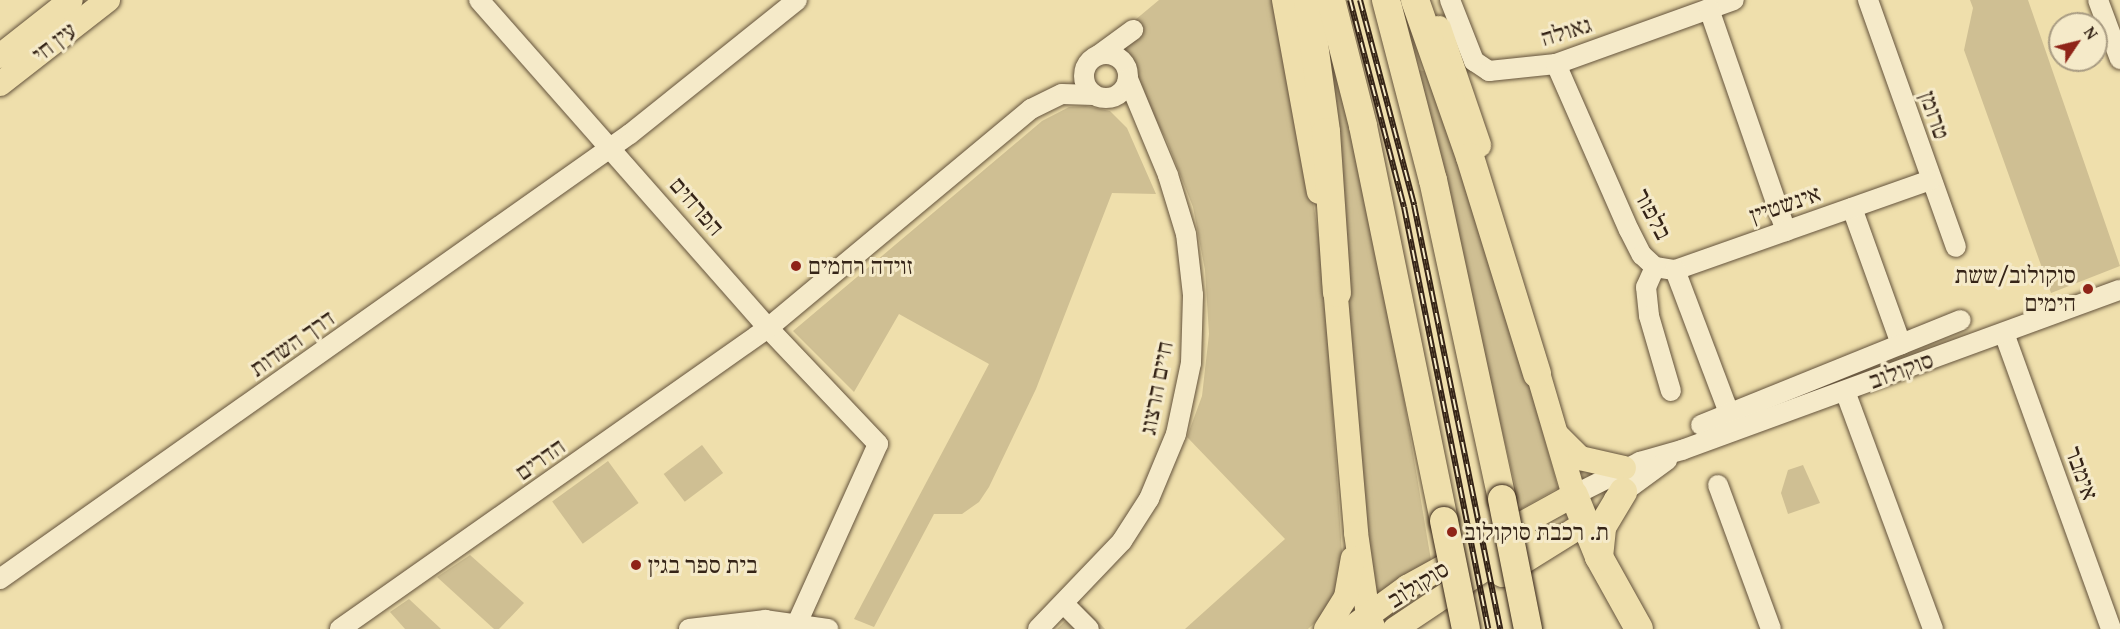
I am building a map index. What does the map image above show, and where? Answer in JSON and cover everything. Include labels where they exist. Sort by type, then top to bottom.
[{"type":"highway","points":[[1308,0],[1326,132],[1337,292]]},
{"type":"highway","points":[[1331,0],[1365,137],[1466,629]]},
{"type":"highway","points":[[1386,0],[1432,180],[1528,629]]},
{"type":"highway","points":[[1415,0],[1474,167],[1537,374]]},
{"type":"highway","points":[[1599,557],[1602,527],[1624,480]]},
{"type":"highway","points":[[1574,495],[1599,557],[1639,629]]},
{"type":"main road","name":"עין חי","points":[[0,56],[71,0]]},
{"type":"main road","name":"עין חי","points":[[0,84],[108,0]]},
{"type":"main road","points":[[1284,0],[1337,292],[1364,624]]},
{"type":"main road","points":[[1395,629],[1548,527],[1574,495],[1537,374],[1474,125],[1429,0]]},
{"type":"main road","points":[[1555,431],[1580,458],[1624,480]]},
{"type":"main road","name":"סוקולוב","points":[[1364,624],[1407,587],[1574,495]]},
{"type":"main road","name":"סוקולוב","points":[[1412,629],[1584,524]]},
{"type":"main road","points":[[1326,629],[1349,587],[1356,533]]},
{"type":"street","name":"הפרחים","points":[[479,0],[611,145],[768,328],[878,444],[797,623]]},
{"type":"street","name":"גאולה","points":[[1450,0],[1480,67],[1489,71],[1556,64],[1734,0]]},
{"type":"street","name":"טרומן","points":[[1868,0],[1956,247]]},
{"type":"street","points":[[2098,0],[2120,59]]},
{"type":"street","name":"דרך השדות","points":[[0,579],[611,145],[786,3]]},
{"type":"street","points":[[1709,9],[1786,231]]},
{"type":"street","points":[[768,328],[1093,59],[1133,30],[1127,73],[1121,92],[1101,96],[1068,93],[1044,101]]},
{"type":"street","points":[[1093,59],[1115,55],[1127,73]]},
{"type":"street","points":[[1093,59],[1085,84],[1101,96],[1144,119]]},
{"type":"street","name":"בלפור","points":[[1556,64],[1629,230],[1642,255],[1655,267],[1646,288],[1649,316],[1671,391]]},
{"type":"street","name":"חיים הרצוג","points":[[1038,629],[1122,542],[1149,499],[1176,434],[1188,381],[1193,330],[1189,250],[1179,203],[1127,73]]},
{"type":"street","name":"אינשטיין","points":[[1655,267],[1675,270],[1931,180]]},
{"type":"street","points":[[1852,208],[1900,344]]},
{"type":"street","name":"בלפור","points":[[1675,270],[1729,413]]},
{"type":"street","name":"סוקולוב","points":[[1574,495],[1624,480],[1682,450],[2120,290]]},
{"type":"street","points":[[1701,425],[1961,320]]},
{"type":"street","name":"הדרים","points":[[340,629],[768,328]]},
{"type":"street","name":"אימבר","points":[[2004,333],[2111,629]]},
{"type":"street","points":[[1845,391],[1933,629]]},
{"type":"street","name":"סוקולוב","points":[[1584,524],[1624,480]]},
{"type":"street","points":[[1718,485],[1771,629]]},
{"type":"street","points":[[1064,604],[1089,629]]},
{"type":"street","points":[[690,629],[743,620],[797,623],[828,629]]},
{"type":"shaded area","points":[[1159,0],[1281,0],[1323,264],[1342,553],[1339,587],[1326,612],[1308,629],[1185,629],[1285,539],[1187,437],[1202,396],[1209,334],[1205,270],[1193,207],[1167,141],[1123,58],[1099,50]]},
{"type":"shaded area","points":[[1970,0],[2028,0],[2048,58],[2048,72],[2053,72],[2120,266],[2051,293],[1964,50],[1973,8]]},
{"type":"shaded area","points":[[1323,34],[1333,34],[1383,275],[1432,566],[1377,601],[1362,536]]},
{"type":"shaded area","points":[[1414,69],[1428,72],[1489,238],[1558,488],[1521,509]]},
{"type":"shaded area","points":[[1086,106],[1110,111],[1127,128],[1156,194],[1112,193],[1036,389],[989,487],[979,502],[962,514],[934,514],[874,627],[854,619],[989,364],[899,314],[854,392],[793,331],[1042,121],[1069,107]]},
{"type":"shaded area","points":[[702,445],[723,473],[685,502],[664,474]]},
{"type":"shaded area","points":[[608,461],[639,503],[583,544],[552,502]]},
{"type":"shaded area","points":[[1803,465],[1820,503],[1788,514],[1781,493],[1788,470]]},
{"type":"shaded area","points":[[470,555],[524,603],[499,629],[494,629],[437,577]]},
{"type":"shaded area","points":[[409,599],[441,629],[405,629],[390,612]]},
{"type":"shaded area","points":[[1082,605],[1105,629],[1057,629]]},
{"type":"railway","points":[[1350,0],[1404,207],[1488,629]]},
{"type":"railway","points":[[1360,0],[1414,205],[1500,629]]},
{"type":"place","name":"זוידה רחמים","points":[[796,266]]},
{"type":"place","name":"סוקולוב/ששת הימים","points":[[2088,289]]},
{"type":"place","name":"ת. רכבת סוקולוב","points":[[1452,532]]},
{"type":"place","name":"בית ספר בגין","points":[[636,565]]}]
